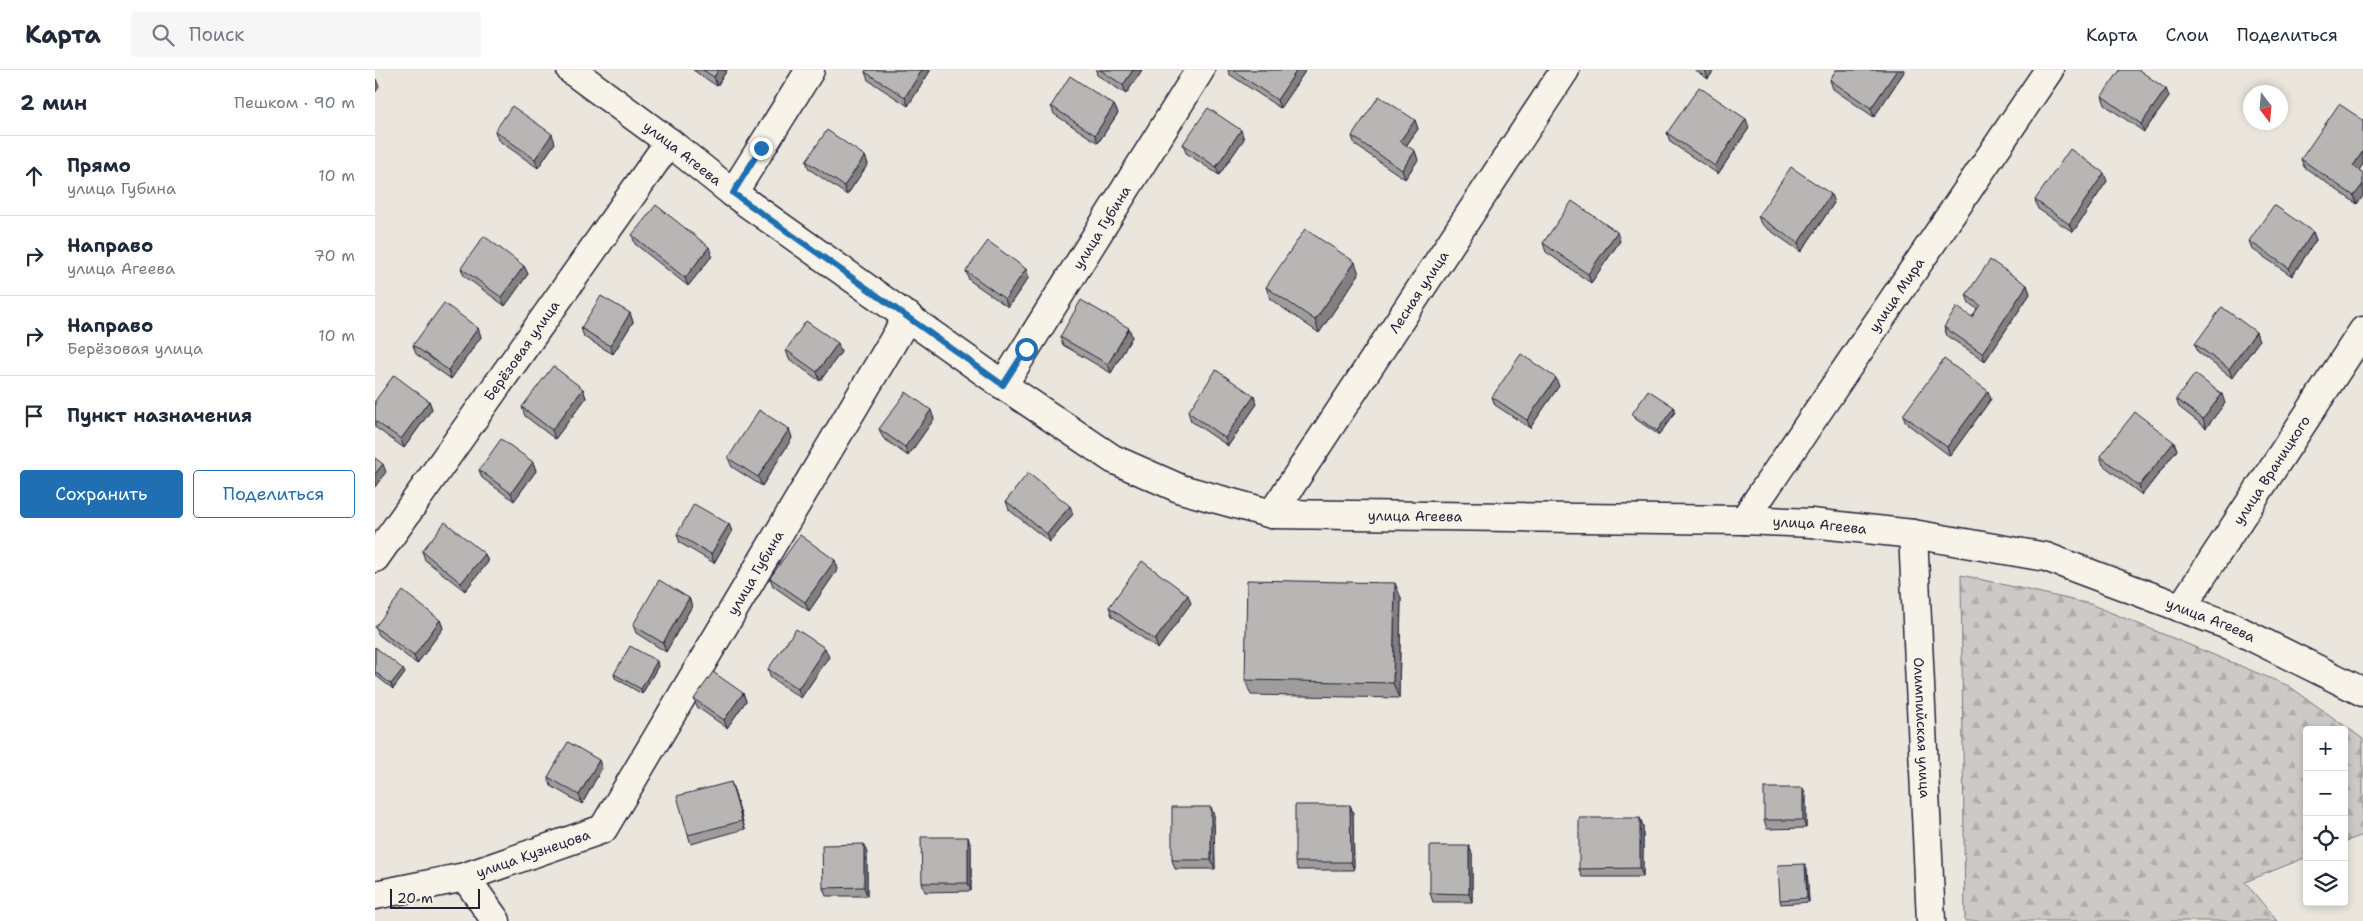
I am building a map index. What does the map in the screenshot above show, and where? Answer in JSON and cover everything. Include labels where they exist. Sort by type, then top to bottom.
[{"type":"street","name":"улица Агеева","points":[[571,70],[669,142],[733,193],[1003,385],[1113,459],[1181,489],[1272,514],[1744,520],[1811,523],[1913,534],[2046,557],[2231,626],[2363,692]]},
{"type":"street","points":[[733,193],[810,70]]},
{"type":"street","name":"улица Губина","points":[[1003,385],[1200,70]]},
{"type":"street","name":"Лесная улица","points":[[1272,514],[1565,70]]},
{"type":"street","name":"улица Мира","points":[[1744,520],[2049,70]]},
{"type":"street","name":"Берёзовая улица","points":[[375,558],[669,142]]},
{"type":"street","name":"улица Губина","points":[[603,829],[908,316]]},
{"type":"street","name":"улица Враницкого","points":[[2181,608],[2363,331]]},
{"type":"street","name":"Олимпийская улица","points":[[1913,534],[1931,921]]},
{"type":"street","name":"улица Кузнецова","points":[[375,894],[465,877],[603,829]]},
{"type":"street","points":[[465,877],[496,921]]},
{"type":"green space","points":[[1961,575],[2090,604],[2289,686],[2345,726],[2303,726],[2303,859],[2245,882],[2277,921],[1965,921]]},
{"type":"green space","points":[[2348,728],[2363,739],[2363,835],[2348,841]]},
{"type":"building","points":[[703,70],[718,70],[714,77]]},
{"type":"building","points":[[866,70],[922,70],[905,97],[865,72]]},
{"type":"building","points":[[1100,70],[1133,70],[1123,85]]},
{"type":"building","points":[[1233,70],[1297,70],[1277,100]]},
{"type":"building","points":[[1836,70],[1897,70],[1871,108],[1830,80]]},
{"type":"building","points":[[2120,70],[2139,70],[2166,89],[2141,124],[2102,96]]},
{"type":"building","points":[[1070,76],[1114,105],[1095,135],[1051,106]]},
{"type":"building","points":[[1699,87],[1746,119],[1715,166],[1667,133]]},
{"type":"building","points":[[1379,96],[1415,120],[1400,141],[1415,151],[1402,170],[1352,136]]},
{"type":"building","points":[[2339,104],[2363,120],[2363,151],[2353,166],[2363,173],[2363,184],[2354,196],[2301,159]]},
{"type":"building","points":[[512,106],[552,134],[535,159],[495,131]]},
{"type":"building","points":[[1208,108],[1241,130],[1216,167],[1183,144]]},
{"type":"building","points":[[827,130],[865,156],[844,186],[806,161]]},
{"type":"building","points":[[2070,149],[2104,173],[2069,224],[2035,200]]},
{"type":"building","points":[[1791,167],[1831,194],[1798,243],[1758,216]]},
{"type":"building","points":[[1572,201],[1617,232],[1588,274],[1543,243]]},
{"type":"building","points":[[656,205],[709,247],[685,278],[632,235]]},
{"type":"building","points":[[2274,205],[2313,232],[2289,268],[2249,241]]},
{"type":"building","points":[[1305,229],[1355,262],[1315,320],[1266,287]]},
{"type":"building","points":[[484,236],[524,266],[501,297],[461,268]]},
{"type":"building","points":[[988,241],[1026,269],[1005,299],[966,271]]},
{"type":"building","points":[[1990,260],[2027,285],[1982,353],[1944,327],[1957,307],[1972,317],[1980,305],[1966,295]]},
{"type":"building","points":[[601,296],[630,313],[610,346],[581,328]]},
{"type":"building","points":[[1081,300],[1129,328],[1108,364],[1060,337]]},
{"type":"building","points":[[444,303],[478,328],[448,370],[413,345]]},
{"type":"building","points":[[2222,307],[2256,332],[2229,369],[2195,344]]},
{"type":"building","points":[[806,321],[838,343],[817,372],[786,350]]},
{"type":"building","points":[[1521,354],[1556,378],[1527,420],[1492,397]]},
{"type":"building","points":[[1944,359],[1988,391],[1947,447],[1903,415]]},
{"type":"building","points":[[553,366],[583,389],[552,430],[522,407]]},
{"type":"building","points":[[1216,370],[1254,396],[1225,438],[1188,412]]},
{"type":"building","points":[[2195,374],[2222,394],[2203,419],[2176,399]]},
{"type":"building","points":[[394,375],[429,401],[401,439],[375,421],[375,401]]},
{"type":"building","points":[[1648,390],[1674,407],[1657,431],[1632,414]]},
{"type":"building","points":[[906,392],[931,410],[905,447],[879,429]]},
{"type":"building","points":[[759,410],[789,429],[758,477],[728,458]]},
{"type":"building","points":[[2135,412],[2174,442],[2139,486],[2100,456]]},
{"type":"building","points":[[501,439],[533,462],[511,493],[479,470]]},
{"type":"building","points":[[375,458],[383,464],[375,474]]},
{"type":"building","points":[[1028,473],[1070,506],[1047,534],[1006,501]]},
{"type":"building","points":[[694,504],[729,524],[711,554],[677,534]]},
{"type":"building","points":[[445,522],[485,554],[461,583],[422,551]]},
{"type":"building","points":[[800,535],[835,560],[805,602],[770,578]]},
{"type":"building","points":[[1142,561],[1188,595],[1155,640],[1109,607]]},
{"type":"building","points":[[659,580],[689,598],[663,643],[633,625]]},
{"type":"building","points":[[1247,580],[1395,583],[1393,683],[1245,680]]},
{"type":"building","points":[[403,591],[440,620],[414,656],[375,627]]},
{"type":"building","points":[[796,629],[825,648],[798,689],[768,669]]},
{"type":"building","points":[[630,646],[657,661],[641,689],[614,674]]},
{"type":"building","points":[[375,647],[403,669],[391,684],[375,672]]},
{"type":"building","points":[[713,672],[743,693],[724,720],[694,699]]},
{"type":"building","points":[[568,742],[599,760],[579,795],[548,777]]},
{"type":"building","points":[[731,782],[742,821],[688,835],[677,796]]},
{"type":"building","points":[[1764,788],[1803,788],[1803,820],[1764,820]]},
{"type":"building","points":[[1295,805],[1350,805],[1351,862],[1295,862]]},
{"type":"building","points":[[1172,807],[1211,807],[1211,860],[1172,860]]},
{"type":"building","points":[[1579,818],[1640,818],[1640,868],[1579,869]]},
{"type":"building","points":[[921,837],[968,837],[968,883],[922,883]]},
{"type":"building","points":[[864,844],[864,887],[823,888],[822,845]]},
{"type":"building","points":[[1430,846],[1469,846],[1469,894],[1430,893]]},
{"type":"building","points":[[1805,864],[1807,898],[1780,900],[1778,865]]},
{"type":"route","points":[[761,148],[733,193],[1003,385],[1026,349]]}]
